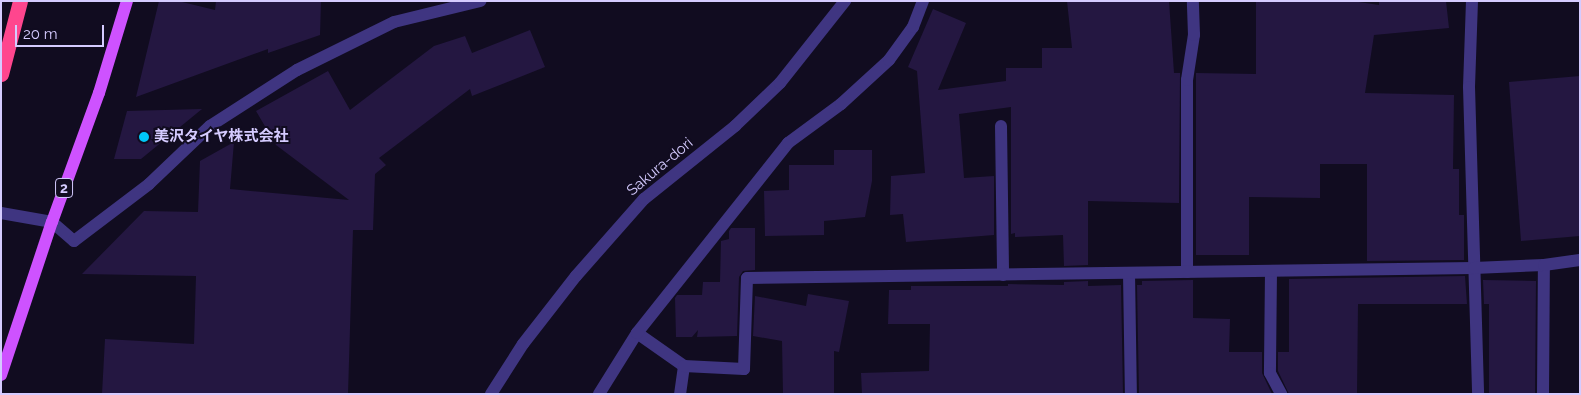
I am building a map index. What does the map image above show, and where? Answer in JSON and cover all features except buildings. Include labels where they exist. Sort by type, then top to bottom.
[{"type":"highway","points":[[1,74],[20,1]]},
{"type":"main road","name":"2","points":[[1,375],[52,222],[99,93],[127,1]]},
{"type":"street","points":[[1,213],[52,222],[74,241],[149,184],[210,126],[297,70],[394,22],[480,1]]},
{"type":"street","name":"Sakura-dori","points":[[491,394],[524,344],[576,276],[644,199],[735,126],[780,83],[845,1]]},
{"type":"street","points":[[600,394],[637,333],[788,143],[841,104],[889,60],[913,27],[923,1]]},
{"type":"street","points":[[1187,272],[1187,80],[1194,35],[1192,1]]},
{"type":"street","points":[[1472,1],[1470,86],[1478,394]]},
{"type":"street","points":[[1000,126],[1003,274]]},
{"type":"street","points":[[637,333],[684,366],[744,369],[747,278],[1474,268],[1544,265],[1580,260]]},
{"type":"street","points":[[1543,394],[1544,265]]},
{"type":"street","points":[[1271,271],[1270,373],[1281,394]]},
{"type":"street","points":[[1129,272],[1131,394]]},
{"type":"street","points":[[680,394],[684,366]]},
{"type":"place","name":"美沢タイヤ株式会社","points":[[144,137]]}]
